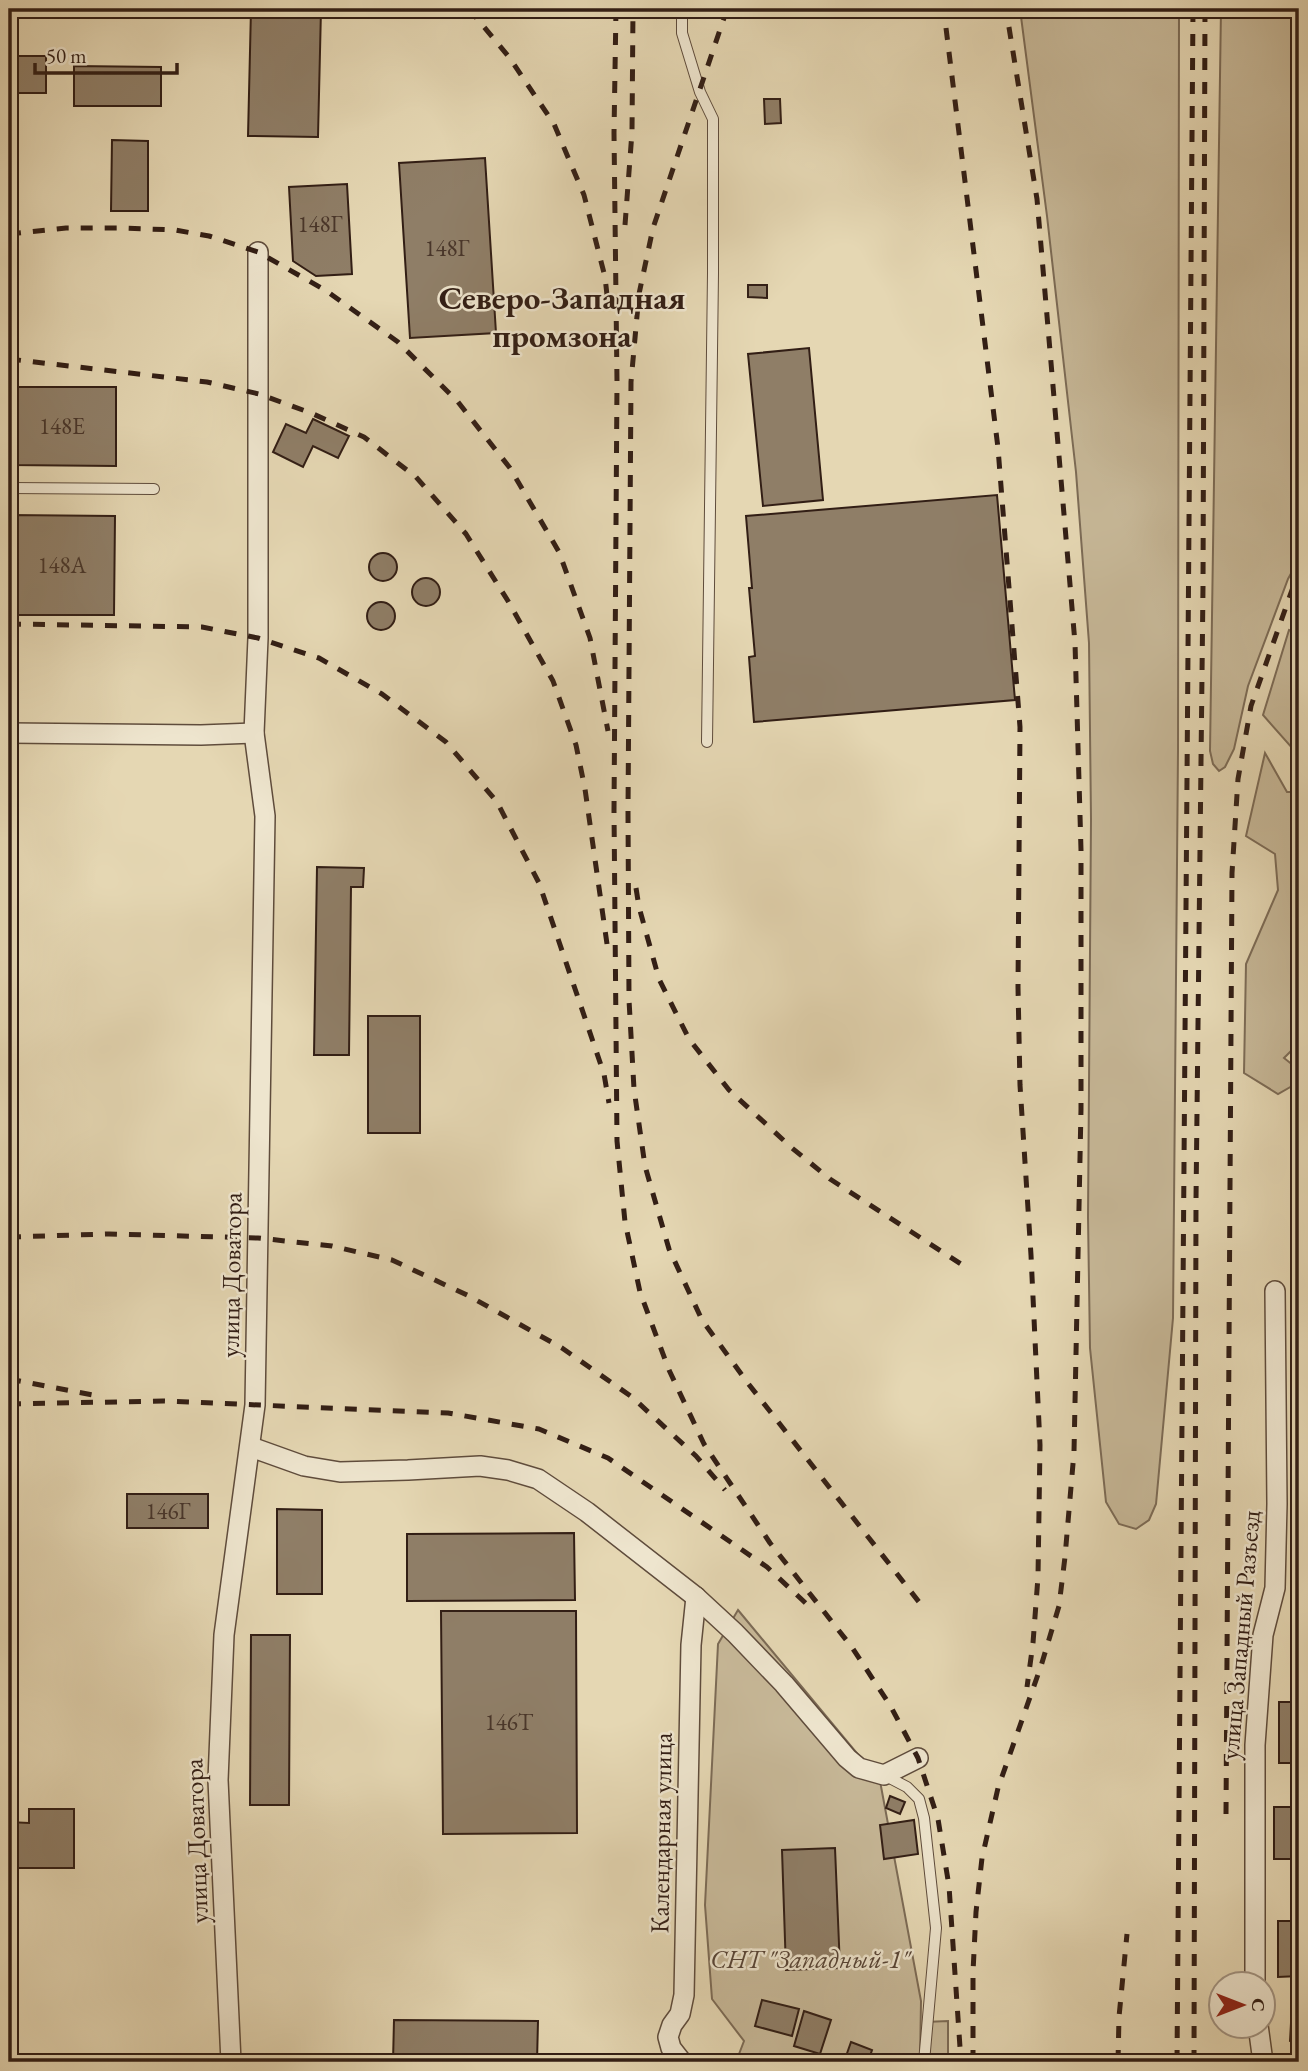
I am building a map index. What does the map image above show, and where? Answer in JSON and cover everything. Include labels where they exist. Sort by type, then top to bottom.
[{"type":"street","name":"улица Доватора","points":[[231,2062],[218,1780],[224,1635],[255,1405],[265,816],[254,733],[258,638],[258,252]]},
{"type":"street","points":[[9,733],[254,733]]},
{"type":"street","name":"улица Западный Разъезд","points":[[1255,1969],[1255,1745],[1263,1635],[1276,1574],[1275,1291]]},
{"type":"street","points":[[251,1447],[304,1466],[340,1472],[480,1465],[538,1479],[587,1511],[696,1597],[752,1650],[847,1758],[859,1768],[884,1775],[918,1758]]},
{"type":"street","name":"Календарная улица","points":[[682,2062],[671,2048],[668,2037],[680,2014],[684,1995],[691,1645],[696,1597]]},
{"type":"street","points":[[1260,2039],[1263,2062]]},
{"type":"lane","points":[[682,9],[682,33],[700,92],[713,119],[707,742]]},
{"type":"lane","points":[[9,488],[154,489]]},
{"type":"lane","points":[[884,1775],[907,1787],[919,1799],[924,1818],[936,1928],[924,2062]]},
{"type":"green space","points":[[1020,9],[1179,9],[1178,751],[1173,1318],[1156,1504],[1149,1520],[1136,1529],[1119,1524],[1106,1502],[1090,1348],[1089,643],[1076,472]]},
{"type":"green space","points":[[1221,9],[1299,9],[1299,559],[1288,579],[1248,686],[1234,749],[1225,767],[1219,771],[1213,764],[1210,751]]},
{"type":"green space","points":[[1289,630],[1299,633],[1299,745],[1293,749],[1263,715]]},
{"type":"green space","points":[[1265,753],[1287,792],[1299,792],[1299,1043],[1284,1058],[1299,1070],[1299,1082],[1278,1094],[1244,1073],[1246,964],[1278,890],[1275,854],[1246,836]]},
{"type":"green space","name":"СНТ \"Западный-1\"","points":[[738,1610],[880,1781],[921,2001],[920,2062],[736,2062],[744,2041],[712,1999],[705,1905],[718,1644]]},
{"type":"green space","points":[[948,2021],[948,2062],[925,2062],[925,2022]]},
{"type":"building","points":[[251,9],[321,9],[318,137],[248,136]]},
{"type":"building","points":[[9,56],[46,56],[46,93],[9,93]]},
{"type":"building","points":[[74,66],[161,67],[161,106],[74,106]]},
{"type":"building","points":[[764,99],[780,99],[781,123],[765,124]]},
{"type":"building","points":[[112,140],[148,141],[148,211],[111,211]]},
{"type":"building","points":[[485,158],[496,333],[410,338],[399,163]]},
{"type":"building","points":[[347,184],[352,274],[316,276],[293,261],[289,187]]},
{"type":"building","points":[[748,285],[767,285],[767,298],[748,297]]},
{"type":"building","points":[[809,348],[823,500],[763,506],[748,354]]},
{"type":"building","points":[[9,387],[116,387],[116,466],[9,465]]},
{"type":"building","points":[[313,419],[349,436],[338,458],[313,446],[303,467],[273,452],[286,424],[306,433]]},
{"type":"building","points":[[997,495],[1015,700],[754,722],[749,657],[755,656],[746,516]]},
{"type":"building","points":[[9,515],[115,516],[114,615],[9,615]]},
{"type":"building","points":[[383,553],[393,557],[397,567],[393,577],[383,581],[373,577],[369,567],[373,557]]},
{"type":"building","points":[[426,578],[436,582],[440,592],[436,602],[426,606],[416,602],[412,592],[416,582]]},
{"type":"building","points":[[381,602],[391,606],[395,616],[391,626],[381,630],[371,626],[367,616],[371,606]]},
{"type":"building","points":[[317,867],[364,868],[363,887],[351,887],[349,1055],[314,1055]]},
{"type":"building","points":[[368,1016],[420,1016],[420,1133],[368,1133]]},
{"type":"building","points":[[127,1494],[208,1494],[208,1528],[127,1528]]},
{"type":"building","points":[[277,1509],[322,1510],[322,1594],[277,1594]]},
{"type":"building","points":[[574,1533],[575,1600],[407,1601],[407,1534]]},
{"type":"building","points":[[441,1611],[576,1611],[577,1833],[443,1834]]},
{"type":"building","points":[[251,1635],[290,1635],[289,1805],[250,1805]]},
{"type":"building","points":[[1279,1702],[1299,1702],[1297,1763],[1279,1763]]},
{"type":"building","points":[[890,1796],[905,1802],[900,1814],[886,1808]]},
{"type":"building","points":[[1274,1807],[1299,1807],[1299,1859],[1274,1859]]},
{"type":"building","points":[[29,1809],[74,1809],[74,1868],[9,1868],[9,1822],[29,1823]]},
{"type":"building","points":[[914,1820],[918,1854],[884,1859],[880,1825]]},
{"type":"building","points":[[835,1848],[840,1968],[786,1970],[782,1850]]},
{"type":"building","points":[[1278,1921],[1299,1921],[1299,1976],[1278,1977]]},
{"type":"building","points":[[762,2000],[799,2009],[792,2036],[755,2026]]},
{"type":"building","points":[[804,2011],[831,2020],[820,2054],[794,2046]]},
{"type":"building","points":[[394,2020],[538,2021],[537,2062],[393,2062]]},
{"type":"building","points":[[1291,2023],[1299,2024],[1299,2047],[1296,2047],[1297,2042],[1290,2041]]},
{"type":"building","points":[[851,2042],[872,2050],[868,2062],[845,2059]]},
{"type":"railway","points":[[469,9],[509,57],[554,124],[584,195],[605,277],[608,304]]},
{"type":"railway","points":[[616,9],[614,811],[617,1141],[625,1222],[640,1292],[669,1370],[704,1444],[770,1543],[851,1646],[890,1705],[918,1758],[938,1819],[949,1886],[961,2062]]},
{"type":"railway","points":[[625,225],[632,132],[633,9]]},
{"type":"railway","points":[[727,9],[653,228],[639,294],[631,382],[628,812],[629,1000],[634,1089],[645,1166],[669,1249],[702,1320],[747,1382],[919,1602]]},
{"type":"railway","points":[[973,2062],[973,1972],[982,1858],[998,1788],[1059,1606],[1065,1557],[1074,1452],[1081,1109],[1081,850],[1075,643],[1037,199],[1006,9]]},
{"type":"railway","points":[[1177,2062],[1193,9]]},
{"type":"railway","points":[[1194,2062],[1196,1200],[1203,587],[1205,9]]},
{"type":"railway","points":[[946,28],[998,448],[1020,727],[1020,1085],[1040,1445],[1038,1577],[1027,1687]]},
{"type":"railway","points":[[9,234],[66,228],[121,228],[175,230],[209,236],[258,252],[325,290],[398,342],[458,402],[510,468],[559,552],[590,638],[608,731]]},
{"type":"railway","points":[[9,359],[207,382],[259,394],[311,413],[364,437],[416,477],[466,534],[553,681],[576,745],[585,789],[608,951]]},
{"type":"railway","points":[[1226,1814],[1232,873],[1238,779],[1251,706],[1299,577]]},
{"type":"railway","points":[[9,624],[202,627],[258,638],[319,658],[382,694],[446,742],[497,802],[539,883],[604,1074],[609,1103]]},
{"type":"railway","points":[[636,888],[659,979],[689,1039],[729,1090],[830,1179],[964,1266]]},
{"type":"railway","points":[[9,1237],[109,1234],[258,1238],[332,1246],[392,1260],[469,1296],[562,1348],[632,1397],[696,1456],[725,1490]]},
{"type":"railway","points":[[9,1379],[93,1395]]},
{"type":"railway","points":[[9,1404],[163,1401],[448,1413],[539,1429],[608,1458],[767,1567],[813,1610]]},
{"type":"railway","points":[[1118,2062],[1119,2017],[1127,1934]]},
{"type":"district","name":"Северо-Западная промзона","points":[[562,316]]}]
